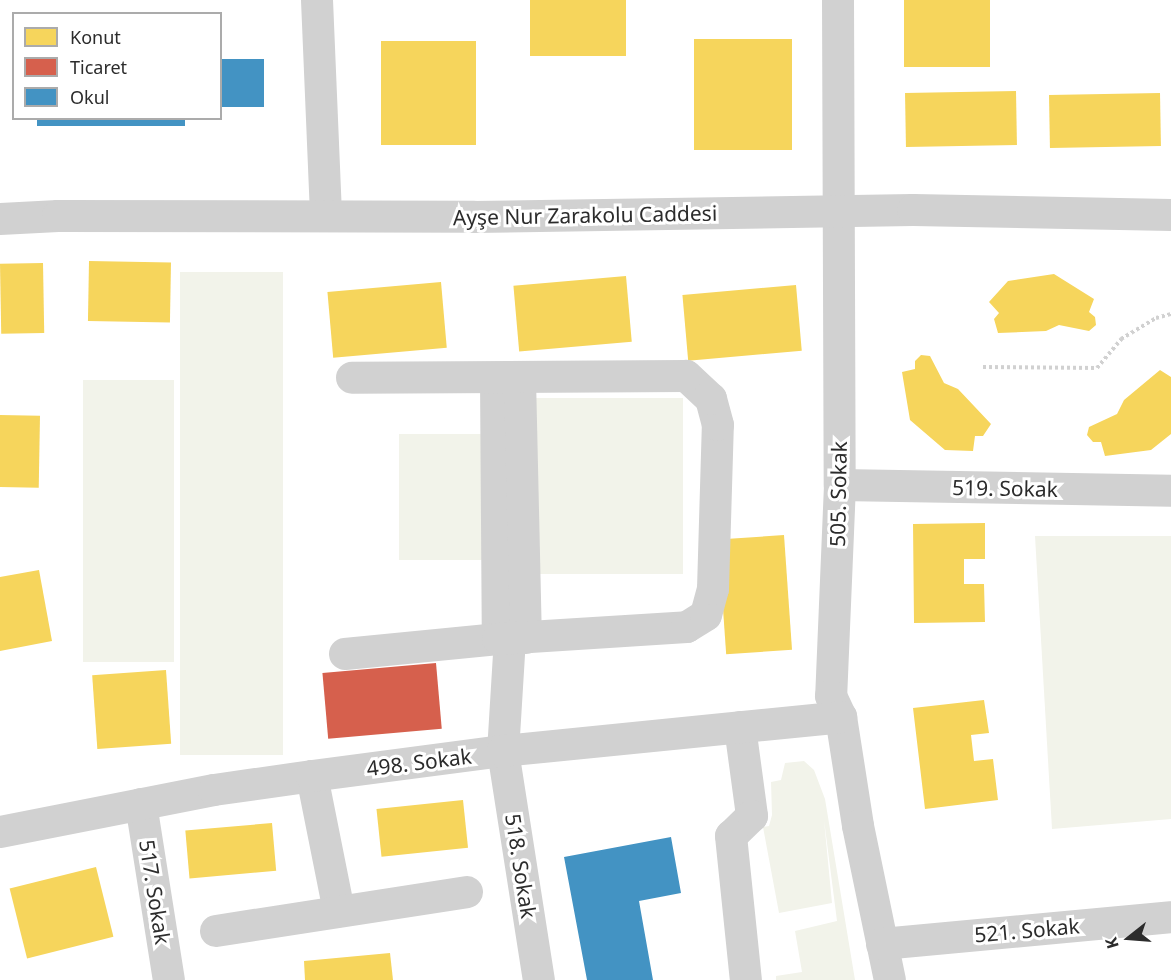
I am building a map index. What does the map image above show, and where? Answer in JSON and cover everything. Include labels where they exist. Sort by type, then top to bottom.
[{"type":"street","points":[[317,0],[326,216]]},
{"type":"street","name":"505. Sokak","points":[[838,0],[840,485],[831,696],[841,717],[890,980]]},
{"type":"street","name":"Ayşe Nur Zarakolu Caddesi","points":[[0,219],[58,216],[838,211],[1171,215]]},
{"type":"street","points":[[345,654],[511,638],[687,627],[706,615],[713,589],[718,425],[711,399],[686,376],[352,378]]},
{"type":"street","name":"518. Sokak","points":[[508,378],[511,638],[503,752],[539,980]]},
{"type":"street","name":"519. Sokak","points":[[840,485],[1171,491]]},
{"type":"street","name":"498. Sokak","points":[[0,832],[141,804],[312,776],[503,752],[841,717]]},
{"type":"street","points":[[740,726],[752,816],[731,836],[746,980]]},
{"type":"street","points":[[312,776],[339,911]]},
{"type":"street","name":"517. Sokak","points":[[141,804],[169,980]]},
{"type":"street","points":[[216,931],[467,892]]},
{"type":"street","name":"521. Sokak","points":[[882,944],[1171,917]]},
{"type":"path","points":[[983,367],[1097,368],[1121,339],[1156,318],[1171,314]]},
{"type":"shaded area","points":[[180,272],[283,272],[283,755],[180,755]]},
{"type":"shaded area","points":[[83,380],[174,380],[174,662],[83,662]]},
{"type":"shaded area","points":[[527,398],[683,398],[683,574],[527,574]]},
{"type":"shaded area","points":[[399,434],[483,434],[483,560],[399,560]]},
{"type":"shaded area","points":[[1035,536],[1171,536],[1171,819],[1052,829]]},
{"type":"shaded area","points":[[804,761],[814,770],[825,799],[855,980],[776,980],[776,976],[802,972],[795,931],[837,921],[824,820],[832,903],[779,913],[763,827],[769,826],[772,815],[771,782],[781,780],[785,763]]},
{"type":"building: Konut","points":[[530,0],[626,0],[626,56],[530,56]]},
{"type":"building: Konut","points":[[904,0],[990,0],[990,67],[904,67]]},
{"type":"building: Konut","points":[[694,39],[792,39],[792,150],[694,150]]},
{"type":"building: Konut","points":[[381,41],[476,41],[476,145],[381,145]]},
{"type":"building: Konut","points":[[1016,91],[1017,145],[906,147],[905,93]]},
{"type":"building: Konut","points":[[1160,93],[1161,146],[1050,148],[1049,95]]},
{"type":"building: Konut","points":[[89,261],[171,262],[170,322],[88,321]]},
{"type":"building: Konut","points":[[43,263],[44,333],[1,334],[0,264]]},
{"type":"building: Konut","points":[[1054,274],[1094,299],[1089,312],[1095,317],[1096,325],[1089,331],[1059,325],[1046,331],[998,333],[994,319],[999,313],[989,302],[1008,281]]},
{"type":"building: Konut","points":[[626,276],[632,342],[519,352],[513,286]]},
{"type":"building: Konut","points":[[441,282],[447,348],[333,358],[327,292]]},
{"type":"building: Konut","points":[[796,285],[802,351],[688,361],[682,295]]},
{"type":"building: Konut","points":[[921,355],[930,356],[944,383],[958,389],[991,424],[983,436],[975,436],[973,451],[945,450],[910,420],[902,372],[915,369],[915,361]]},
{"type":"building: Konut","points":[[1160,370],[1171,377],[1171,434],[1151,450],[1105,456],[1101,442],[1093,442],[1087,435],[1089,427],[1117,414],[1124,400]]},
{"type":"building: Konut","points":[[0,415],[40,416],[39,488],[0,487]]},
{"type":"building: Konut","points":[[985,523],[985,559],[964,559],[964,584],[984,584],[985,622],[914,623],[913,524]]},
{"type":"building: Konut","points":[[784,535],[792,650],[726,654],[718,540]]},
{"type":"building: Konut","points":[[39,570],[52,641],[0,651],[0,577]]},
{"type":"building: Konut","points":[[166,670],[171,744],[97,749],[92,675]]},
{"type":"building: Konut","points":[[984,700],[989,733],[971,735],[974,761],[993,759],[998,800],[925,809],[913,708]]},
{"type":"building: Konut","points":[[463,800],[468,848],[381,857],[376,809]]},
{"type":"building: Konut","points":[[272,823],[276,871],[190,878],[185,831]]},
{"type":"building: Konut","points":[[96,867],[113,937],[27,958],[10,889]]},
{"type":"building: Konut","points":[[390,953],[393,980],[305,980],[304,961]]},
{"type":"building: Ticaret","points":[[436,663],[442,729],[328,739],[322,673]]},
{"type":"building: Okul","points":[[222,59],[264,59],[264,107],[222,107]]},
{"type":"building: Okul","points":[[37,120],[185,120],[185,126],[37,126]]},
{"type":"building: Okul","points":[[671,837],[681,893],[639,901],[653,980],[587,980],[564,857]]}]
